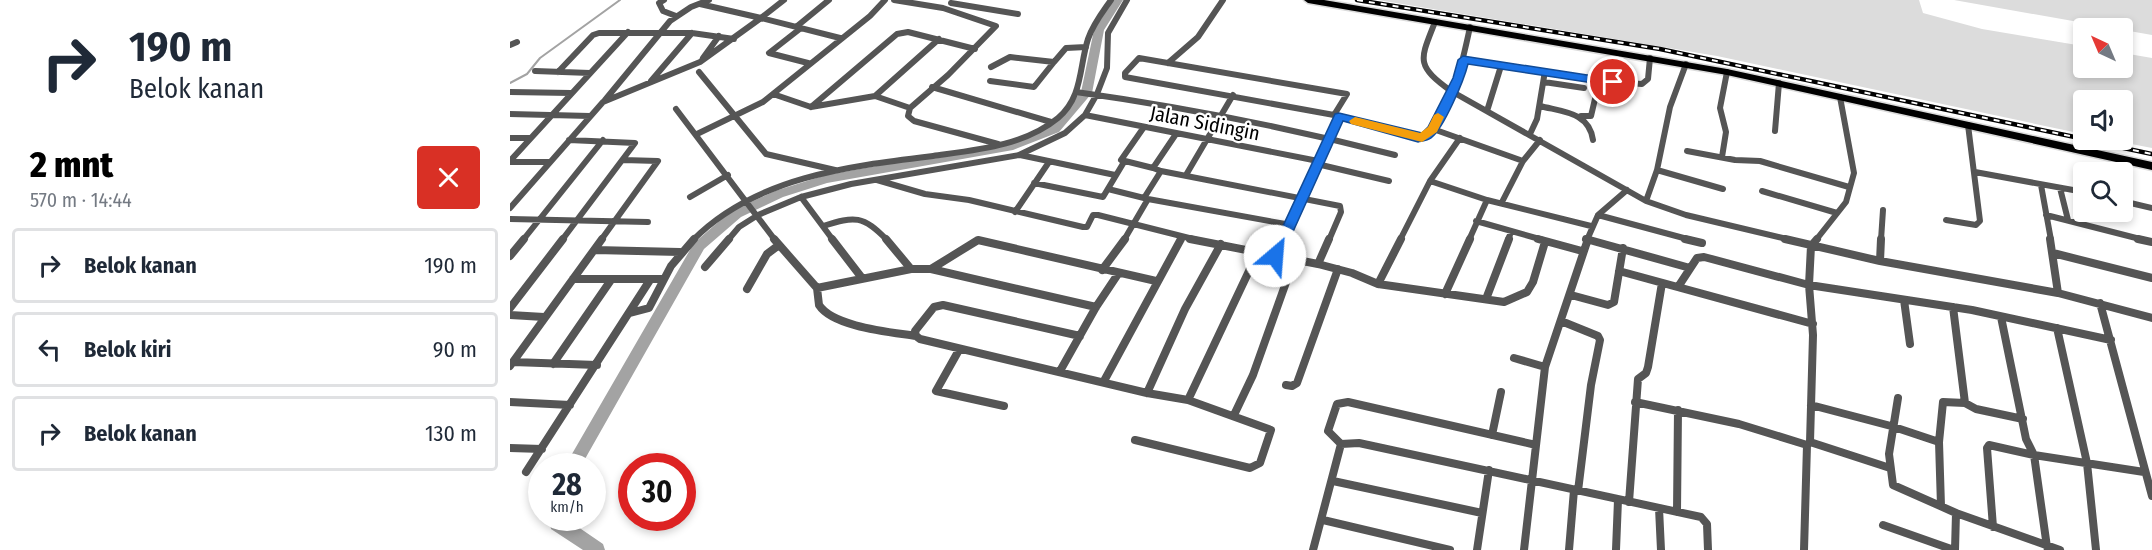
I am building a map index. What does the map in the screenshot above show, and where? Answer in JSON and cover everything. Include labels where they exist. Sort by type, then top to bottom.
[{"type":"highway","points":[[1308,0],[1435,22],[1561,39],[1779,83],[1793,83],[1840,97],[2050,140]]},
{"type":"highway","points":[[1334,0],[1561,39],[1793,83],[2073,145]]},
{"type":"highway","points":[[2093,150],[2152,166]]},
{"type":"highway","points":[[2101,150],[2152,159]]},
{"type":"street","points":[[664,0],[659,3],[663,11],[676,16]]},
{"type":"street","points":[[510,208],[676,16],[709,0]]},
{"type":"street","points":[[603,102],[700,62],[784,0]]},
{"type":"street","points":[[808,63],[769,52],[829,0]]},
{"type":"street","points":[[697,134],[756,106],[773,94],[808,63],[870,16],[885,0]]},
{"type":"street","points":[[894,0],[943,8],[995,24],[996,26],[975,49],[910,108],[908,116],[914,121],[1000,145]]},
{"type":"street","points":[[630,313],[649,308],[662,279],[680,252],[719,218],[771,191],[837,171],[1000,145],[1036,132],[1064,112],[1077,92],[1081,82],[1090,31],[1111,0]]},
{"type":"street","points":[[705,267],[739,227],[757,214],[801,196],[844,185],[1019,155],[1065,133],[1085,115],[1107,69],[1108,33],[1127,0]]},
{"type":"street","points":[[1168,63],[1198,37],[1223,0]]},
{"type":"street","points":[[943,8],[952,1],[1018,14]]},
{"type":"street","points":[[700,4],[840,38]]},
{"type":"street","points":[[1435,22],[1422,57],[1423,68],[1451,91],[1646,201],[1686,215],[1812,246],[1880,261],[2058,293],[2152,318]]},
{"type":"street","points":[[1275,256],[1291,225],[1336,116],[1347,94],[1137,58],[1125,77],[1233,95],[1336,116],[1418,138],[1425,136],[1433,129],[1459,78],[1470,27]]},
{"type":"street","points":[[558,72],[593,35],[628,32],[692,33],[734,39]]},
{"type":"street","points":[[510,162],[628,32]]},
{"type":"street","points":[[811,107],[897,34],[908,32],[975,49]]},
{"type":"street","points":[[651,82],[692,33]]},
{"type":"street","points":[[700,62],[719,36]]},
{"type":"street","points":[[875,96],[939,39]]},
{"type":"street","points":[[510,45],[517,42]]},
{"type":"street","points":[[990,81],[1034,87],[1066,48],[1086,47]]},
{"type":"street","points":[[991,67],[1010,57],[1054,62]]},
{"type":"street","points":[[1463,60],[1606,81],[1642,84],[1648,79],[1650,58]]},
{"type":"street","points":[[1646,201],[1657,170],[1670,107],[1686,64]]},
{"type":"street","points":[[1487,111],[1501,66]]},
{"type":"street","points":[[535,71],[590,73]]},
{"type":"street","points":[[1530,134],[1537,119],[1545,71]]},
{"type":"street","points":[[699,72],[766,154],[837,171]]},
{"type":"street","points":[[1722,157],[1726,132],[1719,108],[1726,72]]},
{"type":"street","points":[[1544,82],[1584,88]]},
{"type":"street","points":[[1775,131],[1779,83]]},
{"type":"street","points":[[932,87],[1051,122]]},
{"type":"street","points":[[510,92],[571,93]]},
{"type":"street","points":[[1077,92],[1328,138],[1395,155]]},
{"type":"street","points":[[773,94],[811,107],[875,96],[910,108]]},
{"type":"street","points":[[1186,175],[1233,95]]},
{"type":"street","points":[[1804,550],[1811,405],[1813,324],[1809,285],[1812,246],[1846,202],[1854,173],[1840,97]]},
{"type":"street","points":[[1540,106],[1581,116],[1591,115],[1595,99]]},
{"type":"street","points":[[676,109],[779,245],[811,285],[817,288],[911,268],[931,269],[1096,307]]},
{"type":"street","points":[[510,114],[590,116]]},
{"type":"street","name":"Jalan Sidingin","points":[[1085,115],[1317,163],[1389,181]]},
{"type":"street","points":[[1581,116],[1588,122],[1593,140]]},
{"type":"street","points":[[1946,220],[1970,225],[1979,222],[1968,125]]},
{"type":"street","points":[[1034,183],[1103,197],[1124,162],[1122,158],[1144,127]]},
{"type":"street","points":[[1433,129],[1524,161]]},
{"type":"street","points":[[1154,168],[1176,134]]},
{"type":"street","points":[[510,138],[530,138]]},
{"type":"street","points":[[1378,284],[1430,181],[1460,138]]},
{"type":"street","points":[[510,308],[633,145],[633,141],[569,140]]},
{"type":"street","points":[[512,252],[603,140]]},
{"type":"street","points":[[1502,202],[1524,161],[1540,140]]},
{"type":"street","points":[[1687,151],[1760,161],[1849,187]]},
{"type":"street","points":[[1019,155],[1115,176]]},
{"type":"street","points":[[511,364],[658,161],[623,160]]},
{"type":"street","points":[[510,162],[549,162]]},
{"type":"street","points":[[1015,212],[1049,162]]},
{"type":"street","points":[[1124,162],[1337,204],[1341,208],[1318,264]]},
{"type":"street","points":[[1657,170],[1724,189]]},
{"type":"street","points":[[1102,270],[1134,226],[1161,171]]},
{"type":"street","points":[[1975,172],[2073,190]]},
{"type":"street","points":[[690,197],[728,176]]},
{"type":"street","points":[[877,180],[925,194],[969,200],[1083,227],[1087,227],[1094,215],[1182,237],[1318,264],[1378,284],[1504,302],[1527,292],[1533,282],[1545,242]]},
{"type":"street","points":[[1430,181],[1488,200],[1591,226]]},
{"type":"street","points":[[2041,185],[2058,293]]},
{"type":"street","points":[[2060,188],[2068,220]]},
{"type":"street","points":[[1108,189],[1146,199],[1291,225]]},
{"type":"street","points":[[1524,550],[1545,368],[1571,295],[1591,226],[1598,215],[1627,189]]},
{"type":"street","points":[[1762,191],[1837,213]]},
{"type":"street","points":[[801,196],[862,278]]},
{"type":"street","points":[[1445,294],[1476,221],[1488,200]]},
{"type":"street","points":[[2133,204],[2152,208]]},
{"type":"street","points":[[1880,261],[1883,210]]},
{"type":"street","points":[[1598,215],[1702,243]]},
{"type":"street","points":[[2046,215],[2152,242]]},
{"type":"street","points":[[823,226],[855,218],[864,220],[889,242],[911,268]]},
{"type":"street","points":[[510,219],[648,222]]},
{"type":"street","points":[[1476,221],[1582,251]]},
{"type":"street","points":[[1486,298],[1511,232]]},
{"type":"street","points":[[1104,381],[1156,281],[1182,237]]},
{"type":"street","points":[[1586,239],[1690,268]]},
{"type":"street","points":[[931,269],[978,240],[1156,281]]},
{"type":"street","points":[[1147,393],[1185,309],[1221,244]]},
{"type":"street","points":[[747,289],[767,254],[779,245]]},
{"type":"street","points":[[1571,295],[1611,304],[1623,248]]},
{"type":"street","points":[[595,250],[680,252]]},
{"type":"street","points":[[1188,400],[1258,252]]},
{"type":"street","points":[[2053,253],[2152,278]]},
{"type":"street","points":[[1678,287],[1697,258],[1704,257],[1809,285],[1953,307],[2111,340]]},
{"type":"street","points":[[1234,415],[1253,375],[1294,260]]},
{"type":"street","points":[[1286,385],[1294,386],[1297,382],[1338,269]]},
{"type":"street","points":[[1619,271],[1813,324]]},
{"type":"street","points":[[1060,371],[1096,307],[1118,274]]},
{"type":"street","points":[[573,279],[662,279]]},
{"type":"street","points":[[553,364],[612,280]]},
{"type":"street","points":[[526,472],[650,280]]},
{"type":"street","points":[[1629,502],[1638,379],[1646,373],[1650,357],[1662,283]]},
{"type":"street","points":[[817,288],[818,305],[823,312],[837,319],[916,336],[960,350],[1104,381],[1147,393],[1188,400],[1271,430],[1260,463],[1256,467],[1244,467],[1135,440]]},
{"type":"street","points":[[1904,300],[1910,344]]},
{"type":"street","points":[[2100,303],[2152,496]]},
{"type":"street","points":[[916,336],[915,331],[926,315],[934,307],[943,305],[1080,336]]},
{"type":"street","points":[[1953,307],[1965,403]]},
{"type":"street","points":[[510,315],[544,317]]},
{"type":"street","points":[[2001,316],[2026,439],[2034,455],[2047,548]]},
{"type":"street","points":[[1561,321],[1598,336],[1600,340],[1591,386],[1569,550]]},
{"type":"street","points":[[2056,328],[2087,463],[2096,550]]},
{"type":"street","points":[[960,350],[936,391],[1004,406]]},
{"type":"street","points":[[1514,358],[1545,368]]},
{"type":"street","points":[[511,364],[597,365]]},
{"type":"street","points":[[1492,435],[1501,392]]},
{"type":"street","points":[[1898,398],[1891,426],[1890,468],[1890,480],[1898,489],[2047,548],[2060,550]]},
{"type":"street","points":[[510,402],[570,405]]},
{"type":"street","points":[[1536,445],[1342,402],[1335,408],[1328,430],[1341,444],[1359,444],[1489,470],[1701,517],[1706,522],[1708,550]]},
{"type":"street","points":[[1635,402],[1739,424],[1789,441],[1809,443],[1890,468]]},
{"type":"street","points":[[1941,506],[1939,442],[1943,402],[1965,403],[1976,409],[2023,419]]},
{"type":"street","points":[[1811,405],[1891,426],[1939,442]]},
{"type":"street","points":[[1677,512],[1678,410]]},
{"type":"street","points":[[1313,550],[1323,520],[1341,444]]},
{"type":"street","points":[[1993,527],[1989,445],[2034,455],[2144,472]]},
{"type":"street","points":[[510,448],[542,449]]},
{"type":"street","points":[[1478,550],[1489,470]]},
{"type":"street","points":[[1333,481],[1482,513]]},
{"type":"street","points":[[1616,550],[1618,500]]},
{"type":"street","points":[[1659,508],[1661,550]]},
{"type":"street","points":[[1882,525],[1955,550],[1956,513]]},
{"type":"street","points":[[1323,520],[1450,550]]},
{"type":"shaded area","points":[[1378,0],[1919,0],[1923,13],[1982,29],[2073,44],[2073,78],[2133,78],[2133,55],[2152,58],[2152,148],[2133,144],[2133,90],[2073,90],[2073,132],[1717,56]]},
{"type":"shaded area","points":[[1954,0],[2152,0],[2152,35],[2133,32],[2133,18],[2073,18],[2073,21]]},
{"type":"waterway","points":[[510,83],[527,74],[540,58],[620,0]]},
{"type":"waterway","points":[[580,453],[699,246],[736,214],[779,194],[826,179],[1013,146],[1055,129],[1086,93],[1099,30],[1118,0]]},
{"type":"waterway","points":[[569,531],[597,550]]},
{"type":"railway","points":[[1357,0],[1660,49],[2073,137]]},
{"type":"railway","points":[[2133,150],[2152,154]]},
{"type":"slow traffic","points":[[1355,121],[1422,138],[1433,129],[1438,117]]},
{"type":"route","points":[[1275,256],[1339,117],[1422,138],[1433,129],[1459,78],[1463,60],[1613,82]]}]
